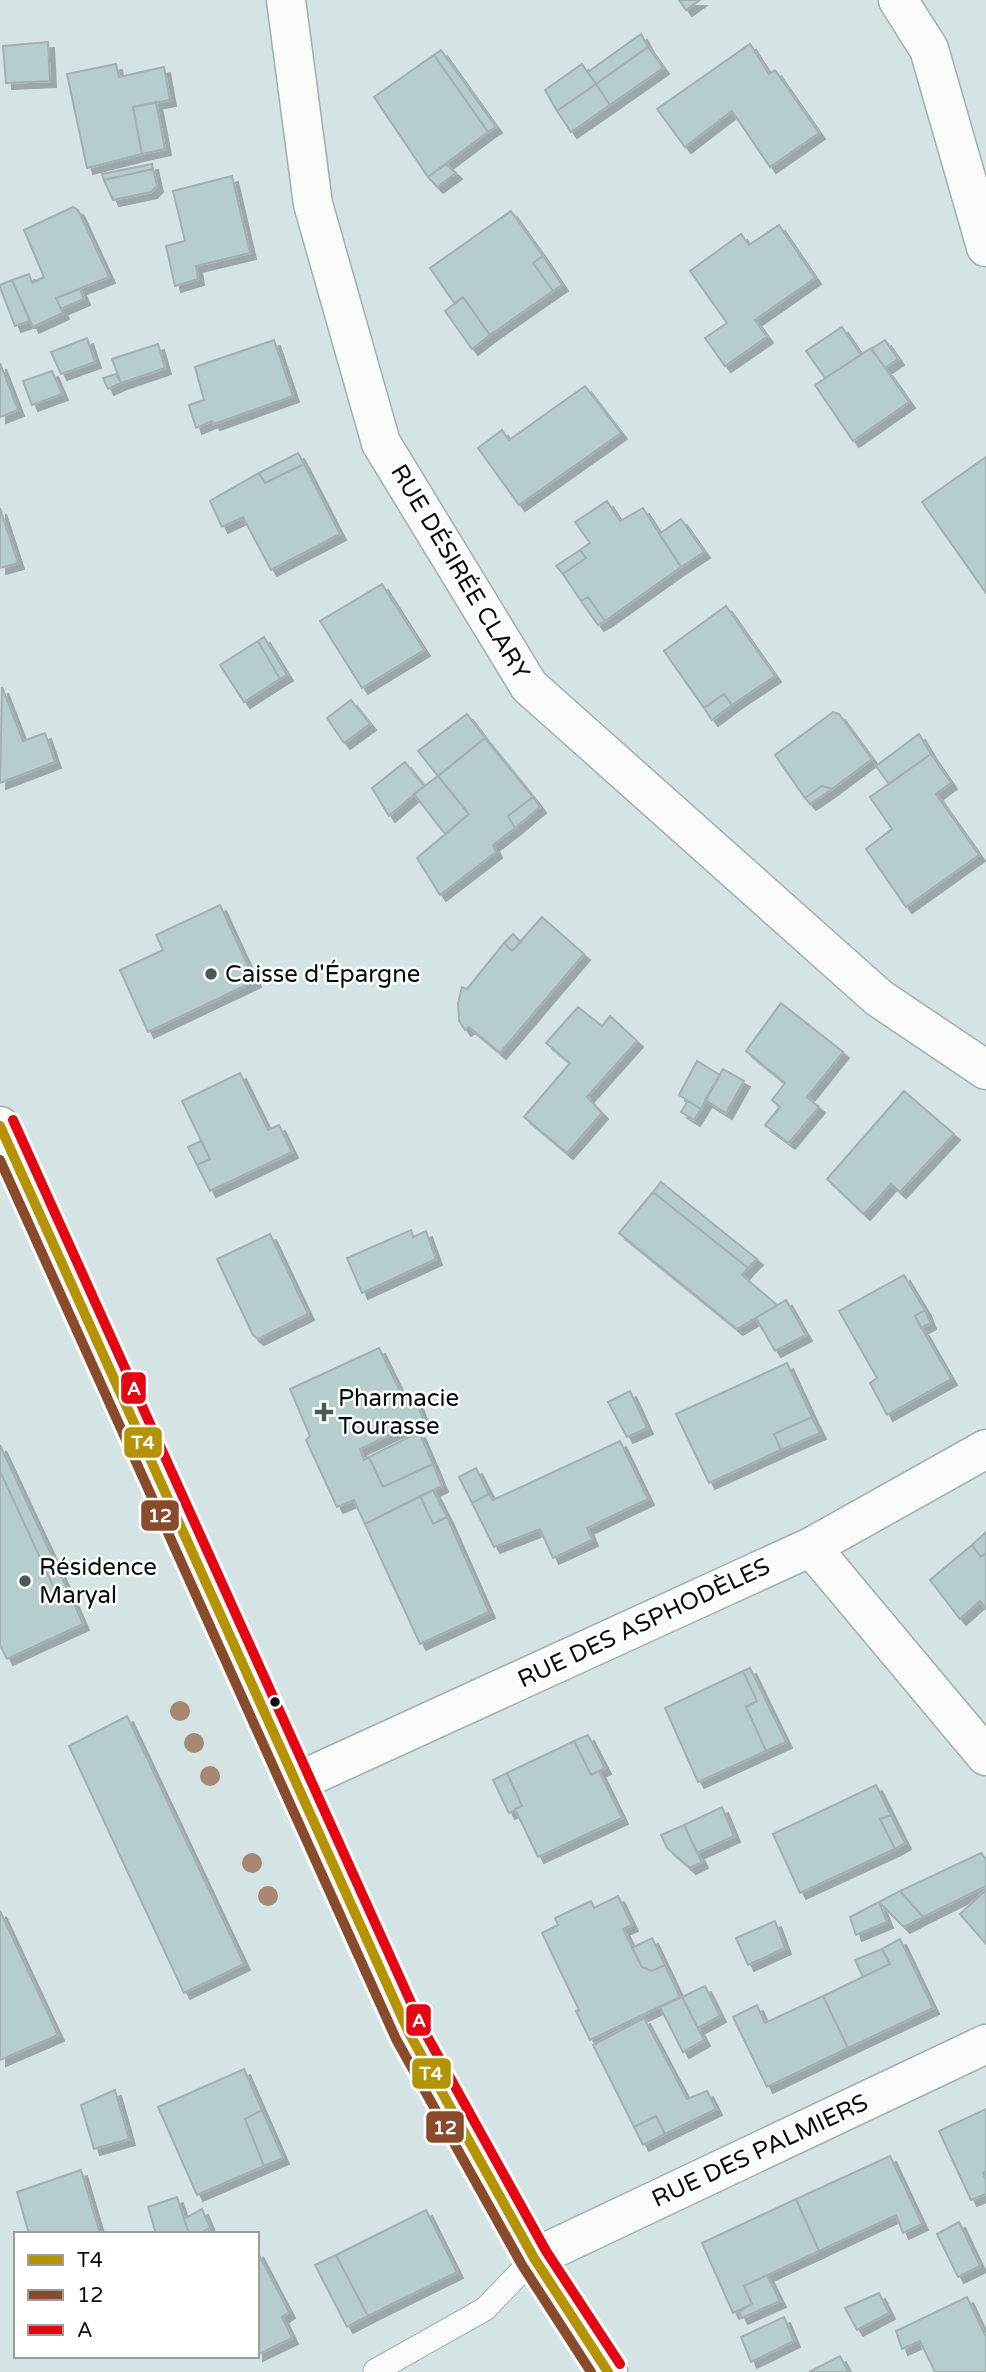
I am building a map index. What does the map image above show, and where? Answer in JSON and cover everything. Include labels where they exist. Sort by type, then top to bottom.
[{"type":"street","name":"RUE DÉSIRÉE CLARY","points":[[286,0],[313,204],[381,443],[529,685],[879,998],[986,1070]]},
{"type":"street","points":[[898,0],[929,49],[986,247]]},
{"type":"street","points":[[0,1126],[409,2032],[534,2258],[608,2372]]},
{"type":"street","name":"RUE DES ASPHODÈLES","points":[[295,1783],[811,1547],[986,1449]]},
{"type":"street","points":[[811,1547],[986,1756]]},
{"type":"street","name":"RUE DES PALMIERS","points":[[534,2258],[986,2044]]},
{"type":"lane","points":[[375,2371],[485,2309],[534,2258]]},
{"type":"building","points":[[679,0],[700,0],[686,10]]},
{"type":"building","points":[[641,34],[648,47],[596,84],[588,72]]},
{"type":"building","points":[[48,42],[50,81],[6,83],[3,46]]},
{"type":"building","points":[[750,44],[769,74],[775,70],[819,133],[770,167],[732,111],[685,147],[657,109]]},
{"type":"building","points":[[648,47],[663,68],[610,105],[596,84]]},
{"type":"building","points":[[441,50],[496,127],[488,132],[434,55]]},
{"type":"building","points":[[434,55],[488,132],[428,177],[374,97]]},
{"type":"building","points":[[116,64],[119,77],[164,67],[170,100],[133,107],[142,154],[87,168],[67,74]]},
{"type":"building","points":[[582,64],[596,84],[557,111],[545,90]]},
{"type":"building","points":[[596,84],[610,105],[571,132],[557,111]]},
{"type":"building","points":[[156,102],[165,149],[142,154],[133,107]]},
{"type":"building","points":[[152,164],[153,169],[104,180],[102,174]]},
{"type":"building","points":[[446,164],[456,173],[437,187],[428,177]]},
{"type":"building","points":[[153,169],[157,186],[151,192],[113,200],[104,180]]},
{"type":"building","points":[[232,176],[250,253],[196,266],[198,279],[175,286],[166,246],[185,241],[173,191]]},
{"type":"building","points":[[73,207],[78,210],[109,277],[56,298],[63,313],[33,327],[12,280],[29,274],[32,283],[44,277],[24,230]]},
{"type":"building","points":[[511,211],[543,256],[533,263],[553,291],[490,335],[463,297],[455,304],[430,268]]},
{"type":"building","points":[[779,225],[815,278],[755,320],[767,337],[725,366],[705,338],[727,323],[690,271],[741,234],[749,245]]},
{"type":"building","points":[[543,256],[562,285],[553,291],[533,263]]},
{"type":"building","points":[[12,280],[30,321],[15,326],[0,287]]},
{"type":"building","points":[[80,289],[84,299],[61,309],[56,298]]},
{"type":"building","points":[[463,297],[490,335],[472,349],[445,311]]},
{"type":"building","points":[[842,327],[861,355],[825,378],[806,351]]},
{"type":"building","points":[[87,338],[95,362],[61,374],[51,352]]},
{"type":"building","points":[[274,340],[293,396],[196,428],[189,405],[204,400],[195,367]]},
{"type":"building","points":[[885,340],[898,359],[885,368],[871,349]]},
{"type":"building","points":[[158,344],[165,368],[121,383],[112,359]]},
{"type":"building","points":[[871,348],[909,402],[853,441],[815,385]]},
{"type":"building","points":[[0,363],[18,410],[0,417]]},
{"type":"building","points":[[52,371],[62,394],[32,405],[23,381]]},
{"type":"building","points":[[116,374],[121,383],[108,389],[103,378]]},
{"type":"building","points":[[585,386],[621,433],[519,505],[478,448],[502,430],[509,440]]},
{"type":"building","points":[[298,453],[304,464],[265,483],[259,473]]},
{"type":"building","points":[[986,457],[986,593],[922,502]]},
{"type":"building","points":[[304,464],[340,534],[271,570],[243,517],[222,527],[210,501],[259,473],[265,483]]},
{"type":"building","points":[[607,501],[620,521],[643,508],[681,567],[605,621],[588,597],[581,601],[563,574],[586,558],[580,550],[590,543],[575,522]]},
{"type":"building","points":[[0,508],[18,563],[0,568]]},
{"type":"building","points":[[681,519],[704,552],[681,567],[659,534]]},
{"type":"building","points":[[580,550],[586,558],[563,574],[556,566]]},
{"type":"building","points":[[382,584],[424,650],[362,688],[320,621]]},
{"type":"building","points":[[588,597],[605,621],[598,625],[581,601]]},
{"type":"building","points":[[726,606],[775,676],[732,705],[724,694],[704,708],[664,651]]},
{"type":"building","points":[[264,637],[287,675],[280,679],[258,641]]},
{"type":"building","points":[[258,641],[280,679],[244,702],[220,665]]},
{"type":"building","points":[[2,687],[23,741],[45,733],[55,762],[0,783]]},
{"type":"building","points":[[724,694],[732,705],[712,720],[704,708]]},
{"type":"building","points":[[351,700],[370,724],[344,743],[327,718]]},
{"type":"building","points":[[833,712],[839,714],[872,759],[832,789],[822,786],[805,798],[775,755]]},
{"type":"building","points":[[467,714],[485,738],[438,776],[418,751]]},
{"type":"building","points":[[919,734],[931,754],[889,784],[876,766]]},
{"type":"building","points":[[485,738],[533,797],[508,816],[515,828],[493,845],[496,852],[440,895],[417,858],[469,814],[438,776]]},
{"type":"building","points":[[931,754],[951,783],[936,794],[979,855],[906,907],[866,849],[892,829],[870,797]]},
{"type":"building","points":[[405,762],[424,786],[389,816],[372,788]]},
{"type":"building","points":[[438,776],[469,814],[445,834],[414,794]]},
{"type":"building","points":[[822,786],[832,789],[810,804],[805,798]]},
{"type":"building","points":[[533,797],[540,807],[515,828],[508,816]]},
{"type":"building","points":[[220,905],[255,981],[148,1032],[120,970],[163,950],[156,935]]},
{"type":"building","points":[[542,917],[584,954],[500,1053],[469,1027],[465,1030],[459,1021],[458,1003],[462,987],[467,989],[504,943],[512,951]]},
{"type":"building","points":[[513,934],[521,942],[512,951],[504,943]]},
{"type":"building","points":[[781,1003],[843,1052],[807,1097],[819,1107],[789,1143],[765,1125],[780,1107],[772,1100],[785,1083],[746,1051]]},
{"type":"building","points":[[578,1007],[602,1026],[610,1016],[637,1041],[587,1097],[602,1113],[567,1153],[524,1117],[570,1063],[546,1043]]},
{"type":"building","points":[[697,1061],[720,1075],[701,1109],[679,1095]]},
{"type":"building","points":[[723,1069],[744,1081],[726,1113],[705,1100]]},
{"type":"building","points":[[240,1073],[268,1130],[279,1125],[292,1152],[210,1191],[197,1165],[210,1159],[182,1101]]},
{"type":"building","points":[[904,1091],[954,1134],[900,1192],[891,1184],[864,1214],[827,1179]]},
{"type":"building","points":[[688,1101],[701,1109],[694,1120],[681,1112]]},
{"type":"building","points":[[201,1141],[210,1159],[197,1165],[188,1147]]},
{"type":"building","points":[[661,1182],[757,1259],[748,1268],[653,1192]]},
{"type":"building","points":[[653,1192],[748,1268],[742,1275],[777,1305],[737,1329],[619,1233]]},
{"type":"building","points":[[411,1230],[413,1237],[426,1231],[436,1259],[362,1293],[347,1258]]},
{"type":"building","points":[[270,1234],[308,1314],[258,1339],[253,1335],[217,1259]]},
{"type":"building","points":[[904,1275],[925,1310],[915,1316],[951,1379],[887,1415],[870,1383],[877,1378],[839,1311]]},
{"type":"building","points":[[786,1300],[806,1335],[775,1351],[756,1318]]},
{"type":"building","points":[[925,1310],[930,1323],[921,1328],[915,1316]]},
{"type":"building","points":[[379,1348],[404,1399],[414,1395],[423,1419],[360,1449],[364,1460],[369,1457],[383,1487],[433,1464],[442,1486],[365,1524],[354,1500],[337,1507],[306,1440],[310,1436],[290,1389]]},
{"type":"building","points":[[787,1363],[812,1417],[774,1434],[781,1450],[709,1483],[676,1414]]},
{"type":"building","points":[[630,1391],[647,1428],[627,1437],[608,1402]]},
{"type":"building","points":[[812,1417],[820,1433],[781,1450],[774,1434]]},
{"type":"building","points":[[419,1432],[433,1464],[383,1487],[369,1457]]},
{"type":"building","points":[[620,1441],[648,1499],[587,1528],[592,1540],[553,1558],[540,1529],[494,1547],[472,1503],[489,1494],[493,1500]]},
{"type":"building","points":[[0,1445],[71,1597],[60,1601],[0,1471]]},
{"type":"building","points":[[476,1468],[489,1494],[472,1503],[459,1477]]},
{"type":"building","name":"Résidence Maryal","points":[[0,1471],[60,1601],[71,1597],[83,1624],[7,1659],[0,1645]]},
{"type":"building","points":[[433,1490],[447,1517],[433,1524],[420,1496]]},
{"type":"building","points":[[420,1496],[433,1524],[447,1517],[489,1612],[420,1644],[365,1524]]},
{"type":"building","points":[[986,1532],[986,1553],[981,1557],[972,1545]]},
{"type":"building","points":[[972,1545],[981,1557],[986,1553],[986,1609],[980,1601],[960,1619],[930,1580]]},
{"type":"building","points":[[750,1668],[786,1742],[766,1751],[746,1707],[757,1701],[743,1671]]},
{"type":"building","points":[[743,1671],[757,1701],[746,1707],[766,1751],[698,1782],[665,1708]]},
{"type":"building","points":[[127,1716],[244,1964],[184,1993],[69,1746]]},
{"type":"building","points":[[588,1735],[605,1768],[591,1775],[574,1741]]},
{"type":"building","points":[[574,1741],[591,1775],[599,1771],[622,1818],[538,1857],[515,1809],[522,1806],[507,1773]]},
{"type":"building","points":[[507,1773],[522,1806],[509,1813],[493,1780]]},
{"type":"building","points":[[876,1785],[891,1815],[880,1819],[895,1849],[800,1893],[773,1834]]},
{"type":"building","points":[[722,1807],[734,1836],[697,1853],[684,1825]]},
{"type":"building","points":[[891,1815],[905,1843],[895,1849],[880,1819]]},
{"type":"building","points":[[684,1825],[702,1862],[690,1868],[667,1848],[661,1835]]},
{"type":"building","points":[[981,1853],[986,1859],[986,1886],[923,1917],[900,1891]]},
{"type":"building","points":[[986,1890],[986,1944],[960,1914]]},
{"type":"building","points":[[900,1891],[923,1917],[904,1927],[879,1902]]},
{"type":"building","points":[[618,1896],[632,1925],[623,1929],[642,1967],[652,1971],[665,1965],[680,1997],[590,2040],[576,2011],[579,2010],[542,1933],[558,1925],[555,1918],[591,1901],[594,1908]]},
{"type":"building","points":[[879,1902],[887,1922],[856,1935],[850,1917]]},
{"type":"building","points":[[0,1911],[58,2035],[0,2060]]},
{"type":"building","points":[[775,1921],[785,1948],[748,1965],[736,1938]]},
{"type":"building","points":[[652,1938],[665,1965],[652,1971],[642,1967],[632,1948]]},
{"type":"building","points":[[900,1939],[933,2008],[848,2048],[823,1996],[890,1964],[882,1949]]},
{"type":"building","points":[[882,1949],[890,1964],[863,1977],[855,1960]]},
{"type":"building","points":[[705,1986],[720,2016],[698,2028],[682,1997]]},
{"type":"building","points":[[823,1996],[848,2048],[767,2087],[733,2017],[757,2005],[765,2023]]},
{"type":"building","points":[[682,1997],[704,2040],[683,2052],[660,2007]]},
{"type":"building","points":[[644,2018],[687,2099],[707,2091],[716,2109],[665,2134],[656,2116],[634,2127],[593,2045]]},
{"type":"building","points":[[244,2069],[262,2110],[245,2119],[264,2166],[197,2195],[158,2107]]},
{"type":"building","points":[[115,2090],[129,2139],[94,2149],[81,2105]]},
{"type":"building","points":[[986,2109],[986,2171],[983,2173],[986,2194],[971,2200],[939,2131]]},
{"type":"building","points":[[262,2110],[283,2158],[264,2166],[245,2119]]},
{"type":"building","points":[[656,2116],[665,2134],[643,2145],[634,2127]]},
{"type":"building","points":[[890,2156],[922,2224],[903,2233],[896,2215],[819,2251],[796,2199]]},
{"type":"building","points":[[81,2170],[99,2232],[28,2232],[17,2192]]},
{"type":"building","points":[[177,2197],[188,2232],[155,2232],[148,2207]]},
{"type":"building","points":[[796,2199],[819,2251],[744,2286],[752,2304],[733,2313],[702,2243]]},
{"type":"building","points":[[202,2209],[210,2228],[203,2232],[188,2232],[184,2219]]},
{"type":"building","points":[[426,2210],[457,2272],[368,2316],[336,2255]]},
{"type":"building","points":[[959,2222],[980,2266],[958,2277],[937,2234]]},
{"type":"building","points":[[259,2255],[289,2312],[282,2317],[292,2338],[259,2354]]},
{"type":"building","points":[[336,2255],[368,2316],[347,2327],[315,2265]]},
{"type":"building","points":[[767,2275],[780,2301],[742,2318],[739,2312],[752,2304],[744,2286]]},
{"type":"building","points":[[879,2293],[889,2313],[857,2330],[845,2308]]},
{"type":"building","points":[[967,2297],[986,2337],[986,2372],[935,2372],[920,2341],[902,2349],[896,2331]]},
{"type":"building","points":[[784,2317],[794,2341],[751,2362],[741,2337]]},
{"type":"building","points":[[840,2356],[848,2372],[809,2372]]},
{"type":"transit line","name":"A","points":[[13,1120],[422,2027],[546,2251],[620,2364]]},
{"type":"transit line","name":"T4","points":[[0,1126],[409,2033],[534,2258],[608,2372]]},
{"type":"transit line","name":"12","points":[[0,1160],[396,2039],[522,2265],[591,2372]]},
{"type":"place","name":"Caisse d'Épargne","points":[[211,974]]},
{"type":"place","name":"Pharmacie Tourasse","points":[[324,1412]]},
{"type":"place","name":"Résidence Maryal","points":[[25,1581]]}]
